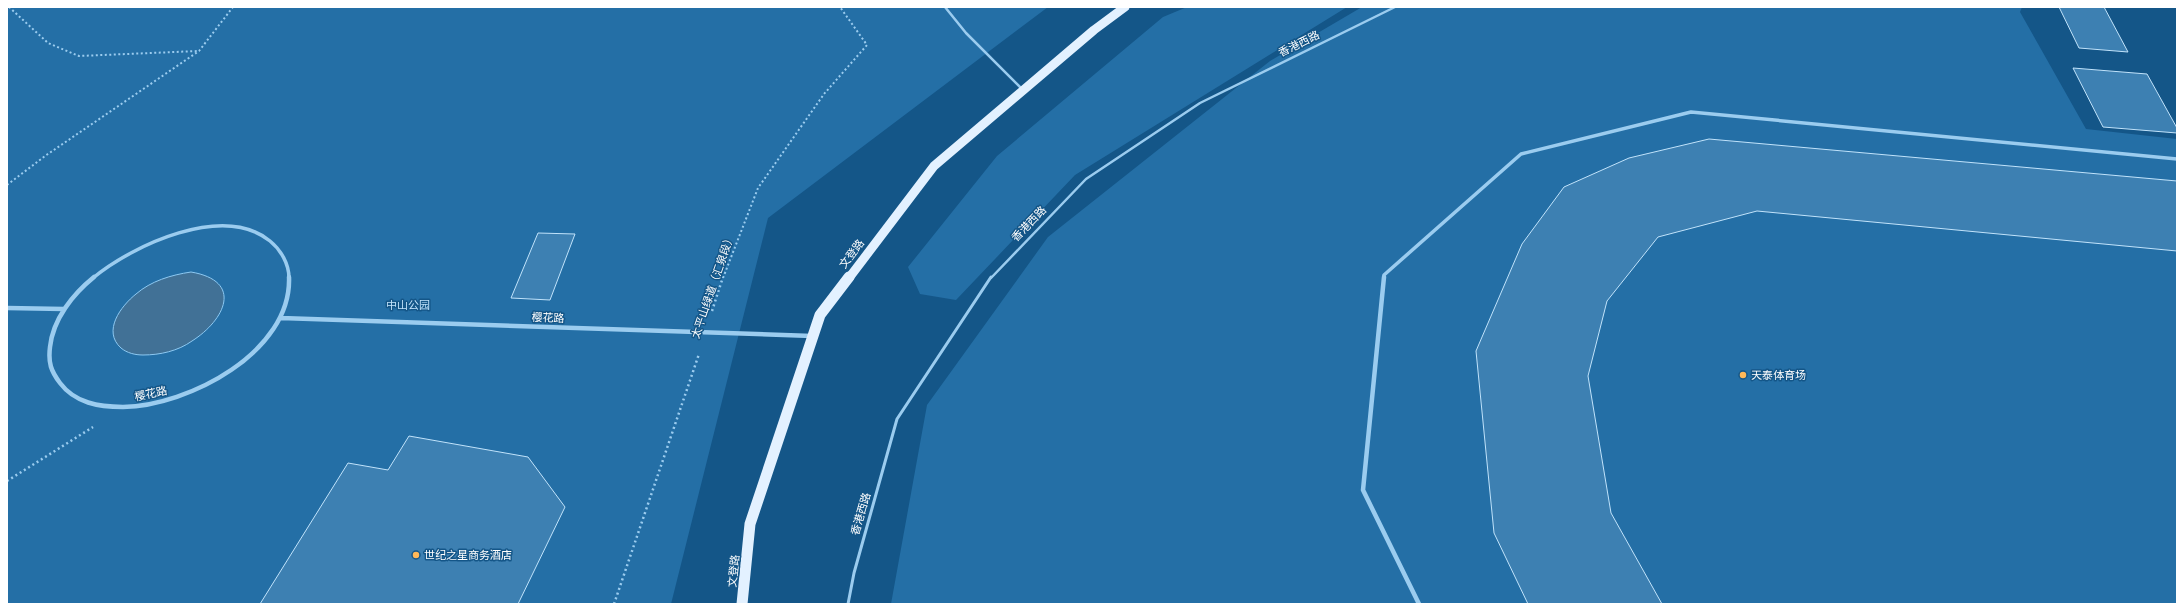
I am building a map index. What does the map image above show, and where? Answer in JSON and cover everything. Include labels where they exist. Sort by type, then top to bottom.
[{"type":"main road","name":"文登路","points":[[742,604],[750,524],[820,316],[934,166],[1094,30],[1125,7]]},
{"type":"street","points":[[1420,604],[1363,490],[1384,275],[1521,154],[1691,112],[2177,159]]},
{"type":"street","name":"樱花路","points":[[225,227],[255,233],[277,246],[289,265],[291,290],[281,318],[257,349],[221,377],[179,398],[129,408],[95,406],[66,392],[50,370],[50,340],[64,309],[88,282],[119,258],[154,241],[191,230],[225,227]]},
{"type":"street","points":[[7,308],[64,309]]},
{"type":"street","name":"樱花路","points":[[281,318],[814,336]]},
{"type":"lane","points":[[946,7],[966,33],[1023,90]]},
{"type":"lane","name":"香港西路","points":[[848,604],[854,573],[898,419],[991,277],[1086,180],[1193,107],[1395,7]]},
{"type":"path","points":[[9,7],[48,43],[79,56],[199,51]]},
{"type":"path","points":[[7,185],[46,156],[199,51],[233,7]]},
{"type":"path","name":"太平山绿道（汇泉段）","points":[[614,604],[724,274],[758,188],[824,94],[867,45],[840,7]]},
{"type":"path","points":[[7,481],[81,433],[129,408]]},
{"type":"green space","name":"中山公园","points":[[7,7],[1048,7],[768,218],[671,604],[7,604]]},
{"type":"green space","points":[[1187,7],[1347,7],[1075,175],[956,300],[920,294],[908,267],[997,156],[1163,17]]},
{"type":"green space","name":"天泰体育场","points":[[1362,7],[2022,7],[2020,12],[2086,129],[2177,139],[2177,604],[891,604],[927,405],[1048,237],[1270,61]]},
{"type":"shaded area","points":[[191,272],[208,277],[218,284],[223,292],[224,302],[213,323],[192,341],[169,352],[140,355],[123,350],[116,341],[113,334],[113,327],[120,312],[130,299],[142,289],[155,282]]},
{"type":"building","points":[[2059,7],[2104,7],[2128,52],[2079,48]]},
{"type":"building","points":[[2073,68],[2147,74],[2177,128],[2177,133],[2103,127]]},
{"type":"building","points":[[1709,139],[2177,181],[2177,251],[1757,211],[1658,237],[1607,301],[1588,376],[1611,513],[1662,604],[1528,604],[1494,533],[1476,351],[1522,244],[1564,187],[1629,158]]},
{"type":"building","points":[[538,233],[575,234],[550,300],[511,298]]},
{"type":"building","name":"世纪之星商务酒店","points":[[409,436],[528,457],[565,507],[518,604],[260,604],[348,463],[388,470]]},
{"type":"place","name":"天泰体育场","points":[[1743,375]]},
{"type":"place","name":"世纪之星商务酒店","points":[[416,555]]}]
